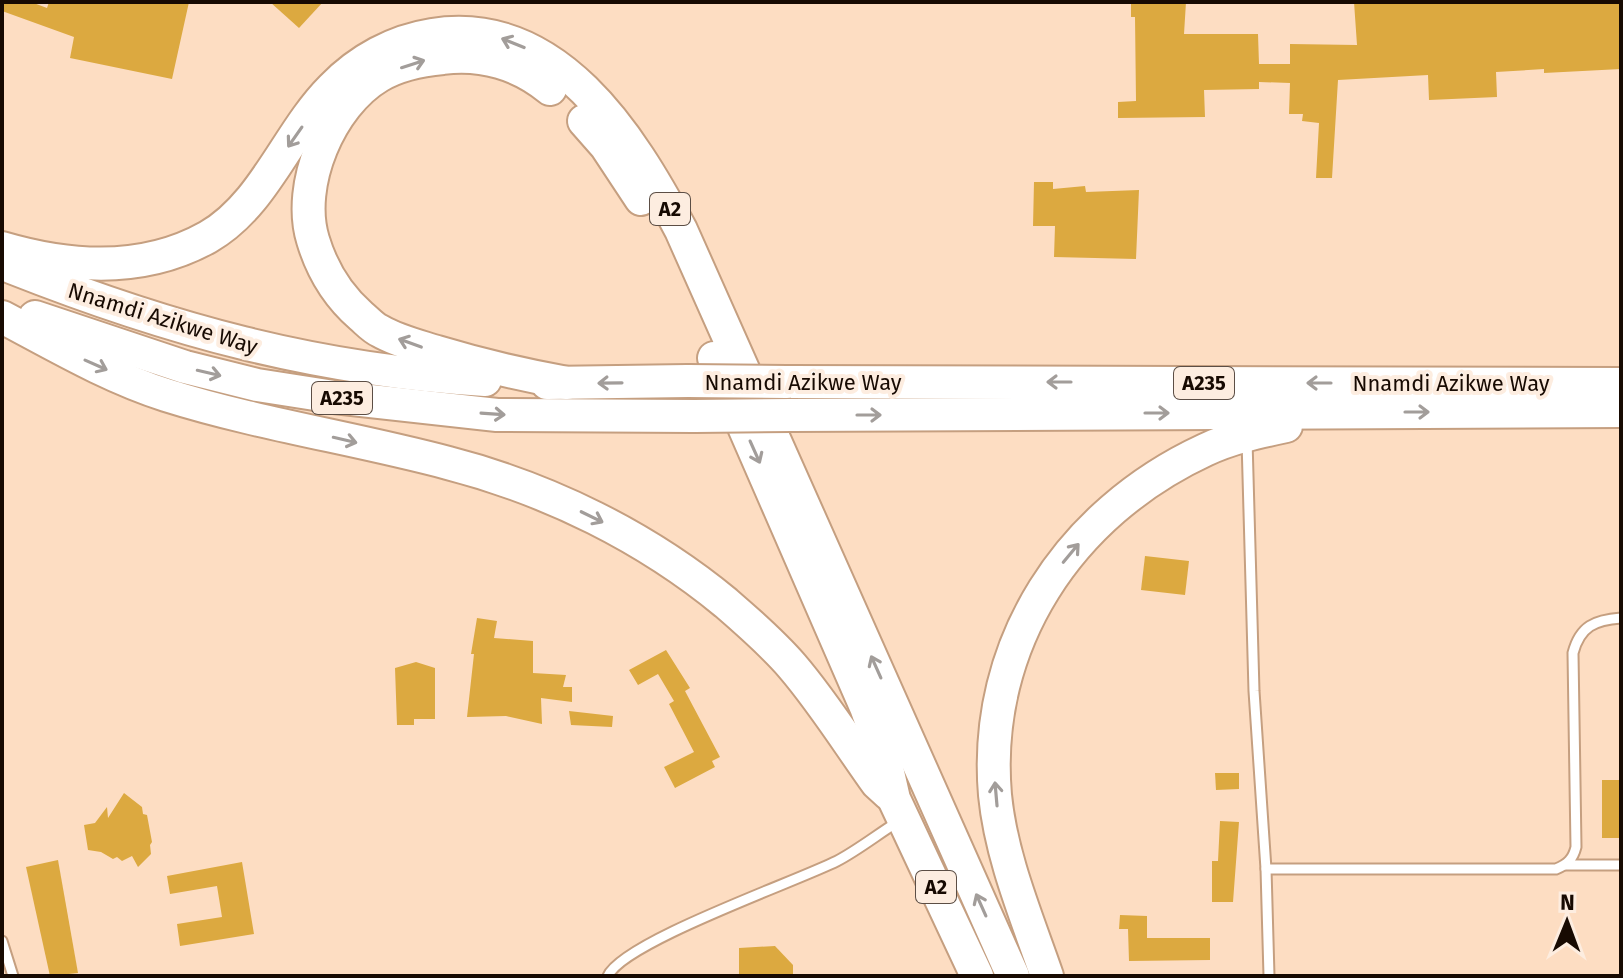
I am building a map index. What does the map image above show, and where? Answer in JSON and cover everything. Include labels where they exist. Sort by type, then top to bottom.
[{"type":"highway","name":"A2","points":[[2,248],[39,259],[81,264],[117,263],[150,259],[178,251],[210,236],[234,217],[266,179],[331,89],[357,66],[412,38],[449,32],[482,33],[514,40],[548,61],[580,85],[632,144],[681,230],[1013,976]]},
{"type":"highway","points":[[567,383],[498,369],[416,346],[379,331],[348,305],[325,274],[312,238],[309,211],[314,169],[328,130],[352,99],[380,75],[421,60],[459,56],[498,60],[535,76],[569,104],[606,146],[651,214],[866,707],[899,808]]},
{"type":"highway","name":"Nnamdi Azikwe Way","points":[[2,263],[144,316],[268,351],[431,377],[567,383],[1621,384]]},
{"type":"highway","name":"Nnamdi Azikwe Way","points":[[2,304],[185,367],[257,385],[413,408],[497,415],[1621,411]]},
{"type":"highway","name":"A2","points":[[2,317],[78,357],[162,394],[237,416],[449,463],[525,487],[595,517],[653,551],[726,603],[791,665],[877,783],[899,808],[977,976]]},
{"type":"highway","points":[[1047,976],[1000,829],[994,755],[1004,676],[1032,609],[1051,578],[1106,514],[1167,470],[1207,449],[1247,435],[1342,412]]},
{"type":"lane","points":[[1247,435],[1254,691],[1266,869],[1269,976]]},
{"type":"lane","points":[[1566,865],[1573,858],[1576,847],[1573,653],[1585,627],[1599,620],[1621,618]]},
{"type":"lane","points":[[608,976],[612,967],[647,944],[838,860],[899,808]]},
{"type":"lane","points":[[1266,869],[1556,869],[1566,865],[1621,865]]},
{"type":"lane","points":[[2,941],[13,976]]},
{"type":"building","points":[[2,2],[31,2],[47,8],[49,2],[189,2],[172,79],[70,58],[74,37],[2,11]]},
{"type":"building","points":[[270,2],[323,2],[299,28]]},
{"type":"building","points":[[1131,2],[1186,2],[1184,34],[1258,34],[1259,64],[1290,64],[1290,44],[1357,45],[1354,2],[1621,2],[1621,69],[1496,72],[1497,97],[1429,100],[1428,75],[1338,80],[1332,178],[1316,178],[1319,123],[1302,121],[1303,114],[1289,114],[1290,83],[1259,82],[1259,89],[1204,90],[1205,117],[1118,118],[1118,102],[1136,101],[1135,17],[1131,17]]},
{"type":"building","points":[[1034,182],[1053,182],[1053,189],[1085,186],[1086,192],[1139,190],[1136,259],[1054,257],[1055,226],[1033,226]]},
{"type":"building","points":[[1145,556],[1189,561],[1185,595],[1141,590]]},
{"type":"building","points":[[477,618],[497,621],[494,638],[533,641],[533,673],[566,675],[563,687],[572,687],[572,702],[541,698],[542,724],[506,716],[467,717]]},
{"type":"building","points":[[666,650],[690,688],[685,691],[720,757],[712,761],[715,767],[675,788],[664,767],[694,752],[669,704],[674,701],[658,674],[638,685],[629,670]]},
{"type":"building","points":[[416,662],[435,668],[435,719],[414,719],[414,725],[397,725],[395,668]]},
{"type":"building","points":[[569,711],[613,716],[612,727],[571,725]]},
{"type":"building","points":[[1215,773],[1239,773],[1239,789],[1216,790]]},
{"type":"building","points":[[1602,780],[1621,780],[1621,838],[1602,838]]},
{"type":"building","points":[[124,793],[147,815],[151,854],[138,867],[132,856],[122,861],[88,850],[84,825],[95,823],[107,807],[108,818]]},
{"type":"building","points":[[1220,821],[1239,822],[1233,902],[1212,902],[1212,861],[1218,861]]},
{"type":"building","points":[[58,860],[78,973],[50,976],[26,867]]},
{"type":"building","points":[[242,862],[254,934],[180,946],[177,924],[222,917],[217,886],[170,894],[167,876]]},
{"type":"building","points":[[1120,915],[1147,916],[1147,938],[1210,938],[1210,960],[1129,961],[1128,929],[1119,929]]},
{"type":"building","points":[[775,946],[793,965],[793,976],[739,976],[739,948]]}]
